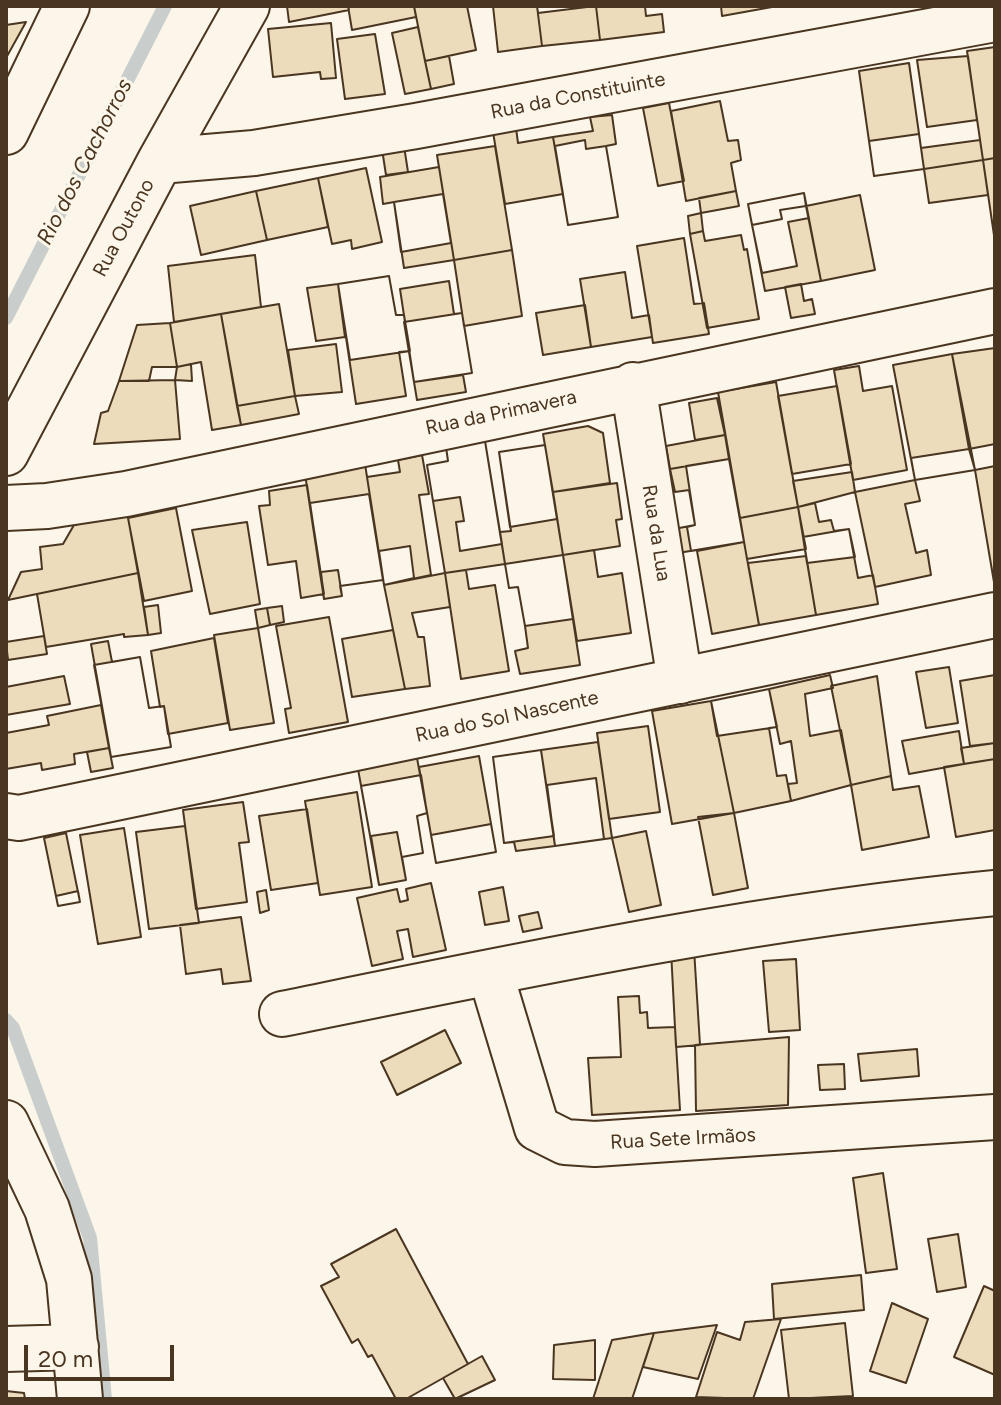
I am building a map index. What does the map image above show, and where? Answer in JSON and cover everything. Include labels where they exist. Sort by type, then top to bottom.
[{"type":"street","points":[[6,132],[67,6]]},
{"type":"street","name":"Rua Outono","points":[[6,453],[160,161],[247,6]]},
{"type":"street","name":"Rua da Constituinte","points":[[160,161],[254,153],[401,129],[995,19]]},
{"type":"street","name":"Rua da Primavera","points":[[6,508],[47,506],[126,494],[995,311]]},
{"type":"street","name":"Rua da Lua","points":[[633,385],[680,681]]},
{"type":"street","name":"Rua do Sol Nascente","points":[[12,817],[995,615]]},
{"type":"street","points":[[282,1014],[490,972],[879,904],[995,893]]},
{"type":"street","name":"Rua Sete Irmãos","points":[[490,972],[537,1128],[565,1142],[670,1142],[995,1117]]},
{"type":"street","points":[[6,1123],[47,1209],[69,1279],[80,1399]]},
{"type":"street","points":[[6,1349],[76,1347]]},
{"type":"building","points":[[287,6],[348,6],[349,10],[289,22]]},
{"type":"building","points":[[348,6],[414,6],[416,17],[352,30]]},
{"type":"building","points":[[414,6],[467,6],[476,50],[425,61]]},
{"type":"building","points":[[493,6],[537,6],[542,46],[498,52]]},
{"type":"building","points":[[537,6],[596,6],[600,40],[542,46]]},
{"type":"building","points":[[537,6],[586,6],[587,7],[538,13]]},
{"type":"building","points":[[596,6],[645,6],[646,16],[662,14],[664,32],[600,40]]},
{"type":"building","points":[[721,6],[772,6],[772,7],[722,16]]},
{"type":"building","points":[[26,22],[6,58],[6,25]]},
{"type":"building","points":[[331,23],[336,78],[321,79],[320,72],[273,77],[268,29]]},
{"type":"building","points":[[418,27],[431,89],[405,94],[392,33]]},
{"type":"building","points":[[375,34],[385,94],[345,99],[337,39]]},
{"type":"building","points":[[995,47],[995,158],[983,160],[967,51]]},
{"type":"building","points":[[449,56],[454,84],[431,89],[425,61]]},
{"type":"building","points":[[968,56],[977,120],[927,127],[917,60]]},
{"type":"building","points":[[909,63],[924,169],[874,176],[859,71]]},
{"type":"building","points":[[720,101],[728,141],[738,140],[741,160],[731,163],[736,191],[686,201],[671,111]]},
{"type":"building","points":[[669,103],[684,181],[658,186],[643,108]]},
{"type":"building","points":[[612,115],[616,144],[606,146],[618,217],[568,225],[553,137],[593,131],[590,117]]},
{"type":"building","points":[[516,128],[518,143],[553,137],[563,194],[505,204],[493,132]]},
{"type":"building","points":[[919,134],[924,169],[874,176],[869,141]]},
{"type":"building","points":[[585,140],[586,149],[606,146],[618,217],[568,225],[555,146]]},
{"type":"building","points":[[980,140],[983,160],[924,169],[921,148]]},
{"type":"building","points":[[404,146],[408,172],[386,175],[382,149]]},
{"type":"building","points":[[495,146],[512,250],[454,260],[437,155]]},
{"type":"building","points":[[995,158],[995,242],[983,160]]},
{"type":"building","points":[[983,160],[988,195],[929,203],[924,169]]},
{"type":"building","points":[[439,167],[454,260],[404,268],[394,202],[383,204],[380,177]]},
{"type":"building","points":[[366,168],[382,242],[352,249],[351,240],[332,244],[318,178]]},
{"type":"building","points":[[318,178],[328,227],[267,240],[256,191]]},
{"type":"building","points":[[256,191],[267,240],[201,255],[190,206]]},
{"type":"building","points":[[736,191],[739,206],[701,213],[699,198]]},
{"type":"building","points":[[804,193],[821,281],[765,291],[748,204]]},
{"type":"building","points":[[804,193],[806,206],[780,210],[782,219],[752,225],[748,204]]},
{"type":"building","points":[[443,194],[451,243],[401,252],[394,202]]},
{"type":"building","points":[[860,195],[875,270],[821,281],[806,206]]},
{"type":"building","points":[[806,206],[809,218],[788,222],[797,266],[762,273],[752,225],[782,219],[780,210]]},
{"type":"building","points":[[701,213],[703,231],[690,234],[688,216]]},
{"type":"building","points":[[703,231],[705,241],[741,235],[744,250],[747,249],[759,319],[707,328],[690,234]]},
{"type":"building","points":[[684,238],[694,304],[704,303],[709,334],[653,343],[637,246]]},
{"type":"building","points":[[512,250],[522,316],[464,326],[454,260]]},
{"type":"building","points":[[255,255],[261,307],[174,322],[168,266]]},
{"type":"building","points":[[625,272],[632,318],[649,315],[652,337],[591,347],[580,279]]},
{"type":"building","points":[[389,276],[396,315],[404,315],[410,351],[350,360],[338,284]]},
{"type":"building","points":[[389,276],[396,315],[404,315],[410,351],[399,352],[406,396],[356,404],[338,284]]},
{"type":"building","points":[[449,281],[454,314],[462,313],[472,373],[414,382],[400,289]]},
{"type":"building","points":[[338,284],[345,337],[316,341],[307,288]]},
{"type":"building","points":[[801,284],[804,301],[812,299],[815,314],[791,318],[785,287]]},
{"type":"building","points":[[279,304],[295,396],[237,406],[221,314]]},
{"type":"building","points":[[585,305],[591,347],[543,355],[536,313]]},
{"type":"building","points":[[462,313],[472,373],[414,382],[404,322]]},
{"type":"building","points":[[221,314],[241,425],[212,430],[201,362],[177,367],[170,323]]},
{"type":"building","points":[[170,323],[177,367],[152,367],[149,381],[119,381],[137,325]]},
{"type":"building","points":[[336,344],[342,392],[295,396],[288,350]]},
{"type":"building","points":[[995,348],[995,444],[969,449],[952,354]]},
{"type":"building","points":[[952,354],[975,470],[915,480],[893,365]]},
{"type":"building","points":[[191,364],[192,381],[175,380],[177,367]]},
{"type":"building","points":[[859,366],[863,391],[892,386],[907,470],[853,480],[834,370]]},
{"type":"building","points":[[463,375],[466,392],[417,400],[414,382]]},
{"type":"building","points":[[175,380],[180,439],[94,444],[101,413],[108,411],[119,381]]},
{"type":"building","points":[[776,382],[798,507],[740,518],[718,392]]},
{"type":"building","points":[[837,386],[851,464],[792,474],[778,396]]},
{"type":"building","points":[[295,396],[299,414],[241,425],[237,406]]},
{"type":"building","points":[[717,398],[725,435],[695,440],[689,403]]},
{"type":"building","points":[[588,426],[603,433],[610,483],[553,492],[543,434]]},
{"type":"building","points":[[725,435],[729,459],[670,469],[666,446]]},
{"type":"building","points":[[485,441],[502,544],[460,551],[456,522],[464,521],[460,497],[433,501],[427,465],[448,461],[446,447]]},
{"type":"building","points":[[485,441],[505,564],[445,573],[427,465],[448,461],[446,447]]},
{"type":"building","points":[[545,445],[563,555],[505,564],[500,532],[511,531],[499,452]]},
{"type":"building","points":[[545,445],[557,519],[510,527],[499,452]]},
{"type":"building","points":[[969,449],[975,470],[915,480],[911,458]]},
{"type":"building","points":[[422,455],[429,494],[419,495],[431,575],[384,585],[367,477],[400,472],[398,460]]},
{"type":"building","points":[[729,459],[744,542],[691,551],[687,527],[695,525],[686,466]]},
{"type":"building","points":[[729,459],[744,542],[678,553],[674,529],[695,525],[689,490],[675,492],[670,469]]},
{"type":"building","points":[[365,464],[383,580],[340,586],[342,596],[324,599],[305,474]]},
{"type":"building","points":[[995,466],[995,588],[975,470]]},
{"type":"building","points":[[852,472],[855,492],[798,507],[793,481]]},
{"type":"building","points":[[915,480],[920,501],[905,504],[916,553],[927,550],[931,575],[875,587],[855,492]]},
{"type":"building","points":[[617,483],[622,519],[616,520],[620,546],[563,555],[553,492]]},
{"type":"building","points":[[307,485],[324,594],[301,598],[296,561],[268,565],[259,506],[270,505],[269,491]]},
{"type":"building","points":[[369,494],[383,580],[340,586],[342,596],[324,599],[310,503]]},
{"type":"building","points":[[815,503],[819,522],[831,520],[834,531],[849,529],[858,578],[873,575],[878,604],[816,615],[798,507]]},
{"type":"building","points":[[798,507],[806,549],[747,559],[740,518]]},
{"type":"building","points":[[176,508],[192,591],[144,601],[128,518]]},
{"type":"building","points":[[127,512],[138,573],[8,600],[21,572],[42,569],[40,547],[63,544],[74,525]]},
{"type":"building","points":[[247,522],[260,604],[210,614],[192,530]]},
{"type":"building","points":[[849,529],[855,557],[807,563],[803,537]]},
{"type":"building","points":[[744,542],[759,625],[712,634],[697,551]]},
{"type":"building","points":[[410,546],[414,578],[384,585],[379,551]]},
{"type":"building","points":[[594,550],[598,577],[622,573],[631,633],[577,641],[563,555]]},
{"type":"building","points":[[563,555],[580,665],[520,674],[515,651],[528,648],[525,626],[518,587],[509,588],[505,564]]},
{"type":"building","points":[[563,555],[573,619],[525,626],[518,587],[509,588],[505,564]]},
{"type":"building","points":[[806,556],[816,615],[759,625],[748,563]]},
{"type":"building","points":[[338,570],[342,596],[324,599],[321,572]]},
{"type":"building","points":[[466,570],[469,589],[495,585],[509,671],[461,679],[445,573]]},
{"type":"building","points":[[138,573],[148,635],[124,637],[124,634],[46,647],[37,594]]},
{"type":"building","points":[[445,573],[450,607],[412,613],[418,637],[424,637],[430,686],[405,689],[384,585]]},
{"type":"building","points":[[158,605],[161,633],[148,635],[144,607]]},
{"type":"building","points":[[282,606],[284,622],[270,625],[267,608]]},
{"type":"building","points":[[267,608],[270,625],[258,628],[255,610]]},
{"type":"building","points":[[329,617],[348,722],[289,733],[285,709],[291,708],[276,626]]},
{"type":"building","points":[[258,628],[274,723],[230,730],[214,635]]},
{"type":"building","points":[[393,630],[405,689],[352,697],[342,639]]},
{"type":"building","points":[[44,636],[47,654],[8,660],[6,642]]},
{"type":"building","points":[[214,638],[228,723],[168,734],[164,706],[160,707],[151,651]]},
{"type":"building","points":[[108,641],[112,662],[140,657],[149,708],[164,706],[171,747],[111,757],[91,644]]},
{"type":"building","points":[[140,657],[149,708],[164,706],[171,747],[111,757],[94,665]]},
{"type":"building","points":[[949,667],[958,723],[926,728],[916,672]]},
{"type":"building","points":[[830,675],[833,688],[805,694],[810,736],[841,730],[851,785],[791,801],[788,784],[797,783],[791,741],[780,744],[769,689]]},
{"type":"building","points":[[995,675],[995,743],[970,746],[960,681]]},
{"type":"building","points":[[64,676],[70,704],[6,715],[6,687]]},
{"type":"building","points":[[877,676],[891,776],[851,785],[831,686]]},
{"type":"building","points":[[769,689],[777,727],[769,728],[777,776],[786,775],[791,801],[734,813],[711,701]]},
{"type":"building","points":[[769,689],[777,727],[717,736],[711,701]]},
{"type":"building","points":[[711,701],[734,813],[672,824],[652,711]]},
{"type":"building","points":[[101,705],[109,748],[74,754],[75,764],[42,770],[41,763],[6,769],[6,733],[49,725],[47,716]]},
{"type":"building","points":[[648,726],[660,812],[609,819],[597,733]]},
{"type":"building","points":[[959,731],[964,764],[909,774],[902,741]]},
{"type":"building","points":[[598,742],[612,838],[555,846],[541,750]]},
{"type":"building","points":[[995,743],[995,759],[964,764],[961,748]]},
{"type":"building","points":[[109,748],[113,768],[91,772],[87,752]]},
{"type":"building","points":[[541,750],[555,846],[516,851],[514,842],[504,843],[493,757]]},
{"type":"building","points":[[541,750],[554,836],[504,843],[493,757]]},
{"type":"building","points":[[479,756],[496,852],[436,863],[419,767]]},
{"type":"building","points":[[417,758],[427,813],[417,816],[423,853],[402,857],[406,880],[379,885],[358,769]]},
{"type":"building","points":[[995,759],[995,830],[956,837],[944,767]]},
{"type":"building","points":[[421,775],[427,813],[417,816],[423,853],[402,857],[406,880],[379,885],[361,786]]},
{"type":"building","points":[[891,776],[893,790],[919,786],[929,837],[862,850],[851,785]]},
{"type":"building","points":[[596,778],[604,839],[555,846],[547,785]]},
{"type":"building","points":[[357,792],[372,887],[320,895],[305,801]]},
{"type":"building","points":[[243,802],[249,842],[239,843],[247,902],[196,909],[183,810]]},
{"type":"building","points":[[307,809],[318,883],[271,890],[259,816]]},
{"type":"building","points":[[734,813],[748,888],[713,895],[698,817]]},
{"type":"building","points":[[491,824],[496,852],[436,863],[431,835]]},
{"type":"building","points":[[185,826],[199,923],[149,929],[136,832]]},
{"type":"building","points":[[124,828],[141,937],[98,944],[80,835]]},
{"type":"building","points":[[646,831],[661,905],[629,912],[612,838]]},
{"type":"building","points":[[397,832],[406,880],[379,885],[371,836]]},
{"type":"building","points":[[66,833],[80,902],[58,906],[44,838]]},
{"type":"building","points":[[431,883],[446,950],[413,957],[408,929],[397,931],[403,959],[372,966],[357,898],[397,889],[400,902],[408,900],[406,889]]},
{"type":"building","points":[[503,887],[509,921],[485,925],[479,892]]},
{"type":"building","points":[[266,890],[269,910],[260,913],[257,892]]},
{"type":"building","points":[[78,891],[80,902],[58,906],[56,896]]},
{"type":"building","points":[[538,912],[542,928],[523,932],[519,916]]},
{"type":"building","points":[[241,917],[251,981],[223,984],[221,969],[186,974],[180,925]]},
{"type":"building","points":[[694,949],[700,1045],[676,1047],[671,950]]},
{"type":"building","points":[[796,959],[800,1030],[769,1032],[763,961]]},
{"type":"building","points":[[639,996],[640,1013],[647,1012],[648,1028],[675,1027],[680,1110],[592,1115],[588,1058],[621,1057],[618,997]]},
{"type":"building","points":[[445,1030],[461,1063],[397,1095],[381,1062]]},
{"type":"building","points":[[789,1037],[788,1105],[696,1111],[695,1045]]},
{"type":"building","points":[[917,1049],[919,1076],[861,1081],[858,1054]]},
{"type":"building","points":[[844,1064],[845,1089],[820,1090],[818,1065]]},
{"type":"building","points":[[883,1173],[897,1269],[866,1273],[853,1178]]},
{"type":"building","points":[[396,1229],[468,1364],[406,1399],[396,1399],[372,1355],[368,1357],[358,1339],[352,1343],[321,1286],[339,1277],[331,1264]]},
{"type":"building","points":[[958,1234],[966,1287],[937,1292],[928,1239]]},
{"type":"building","points":[[861,1275],[864,1310],[774,1319],[772,1284]]},
{"type":"building","points":[[984,1286],[995,1291],[995,1375],[954,1357]]},
{"type":"building","points":[[892,1303],[928,1319],[906,1383],[870,1371]]},
{"type":"building","points":[[781,1319],[753,1399],[696,1397],[717,1332],[740,1340],[745,1322]]},
{"type":"building","points":[[845,1323],[853,1396],[789,1399],[781,1330]]},
{"type":"building","points":[[717,1325],[698,1379],[643,1367],[654,1333]]},
{"type":"building","points":[[654,1333],[632,1399],[593,1399],[612,1340]]},
{"type":"building","points":[[595,1340],[595,1380],[553,1379],[554,1345]]},
{"type":"building","points":[[482,1356],[495,1380],[455,1399],[443,1378]]},
{"type":"building","points":[[6,1391],[24,1393],[25,1399],[6,1399]]},
{"type":"waterway","name":"Rio dos Cachorros","points":[[6,318],[165,6]]},
{"type":"waterway","name":"Rio dos Cachorros","points":[[6,1020],[13,1028],[90,1238],[105,1399]]}]
